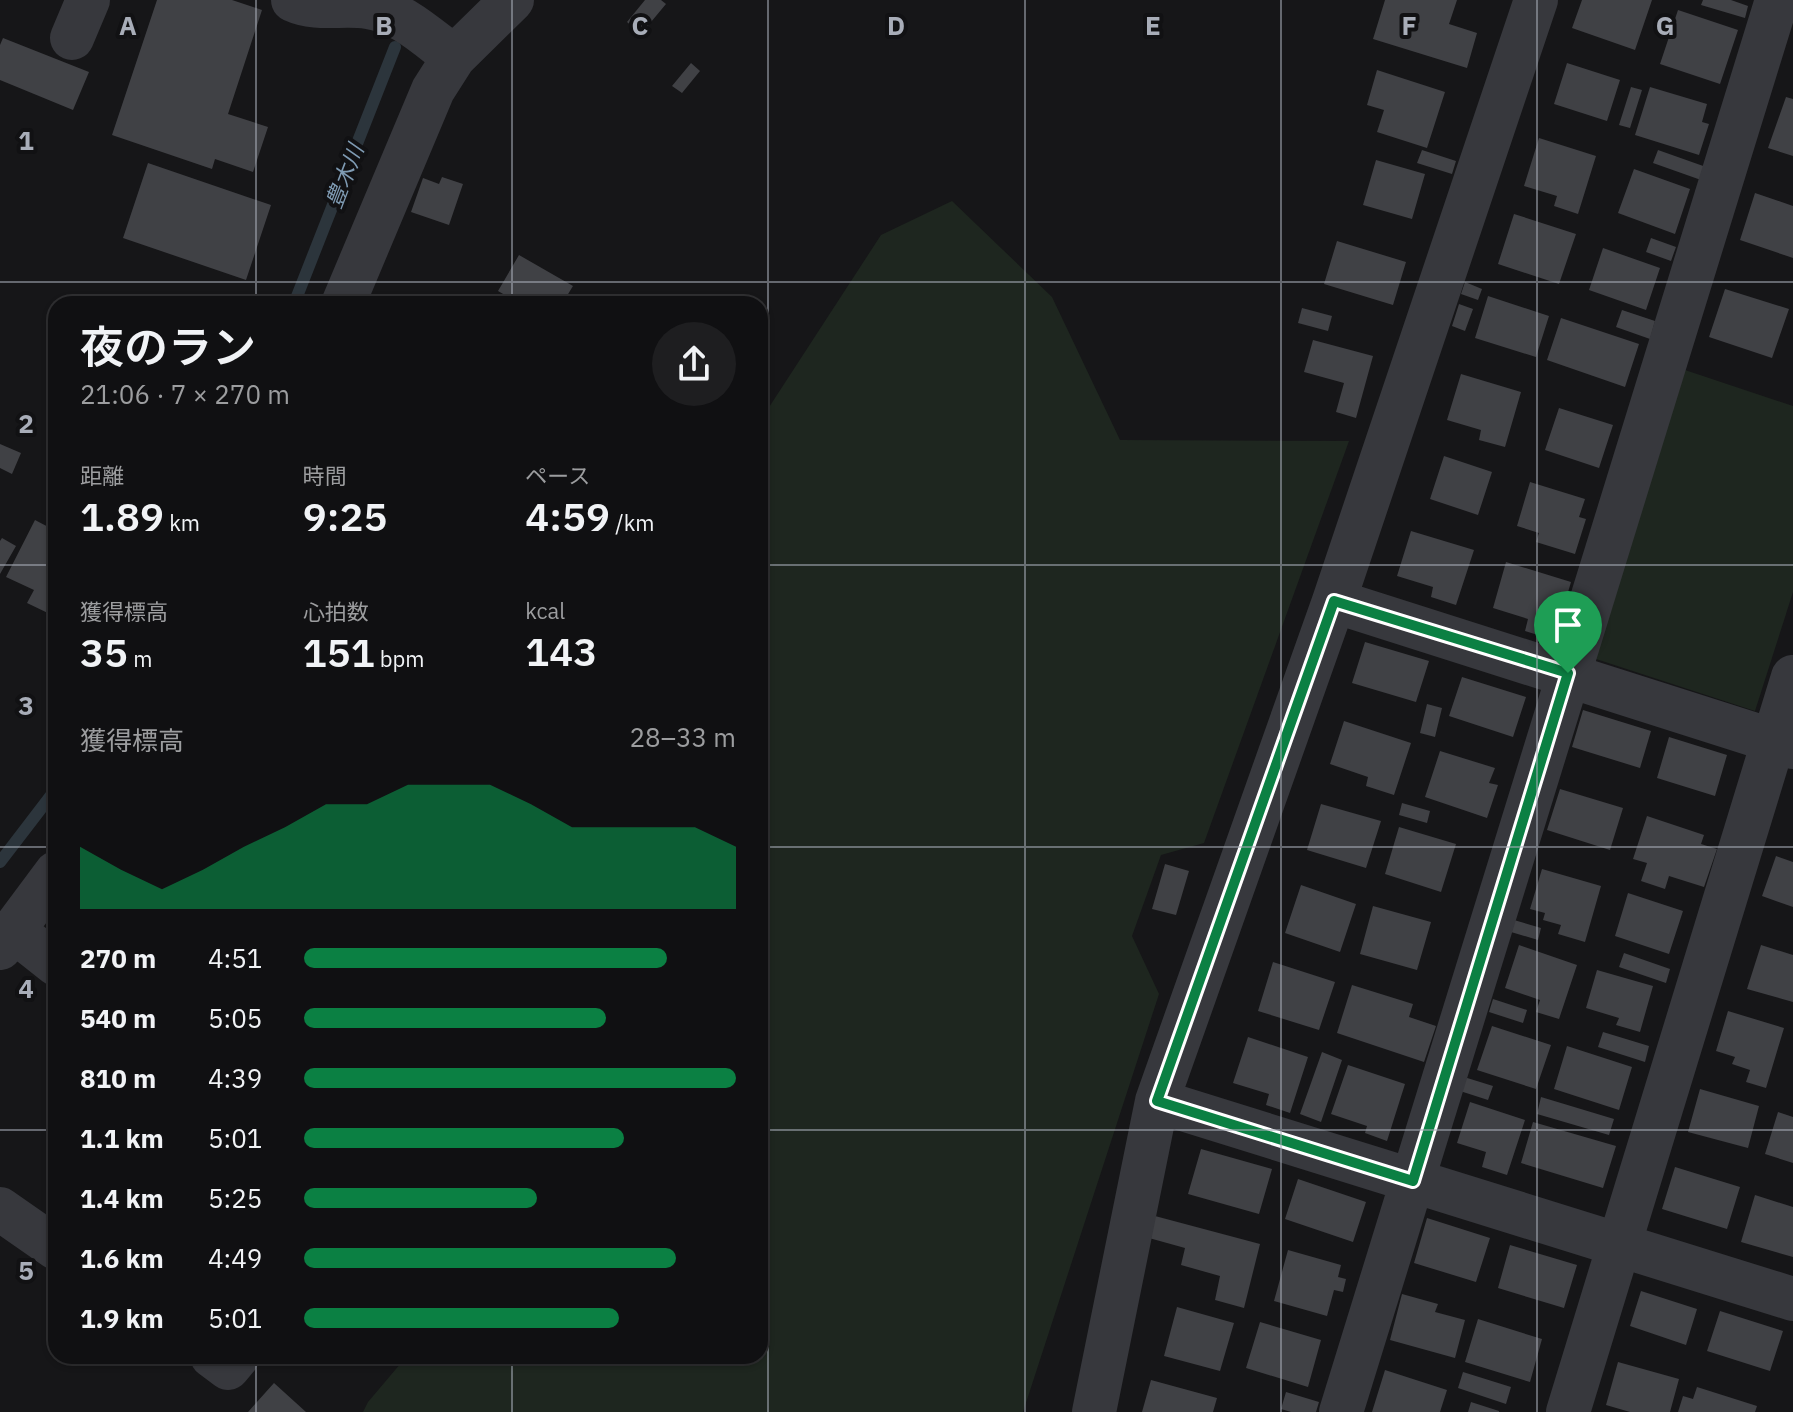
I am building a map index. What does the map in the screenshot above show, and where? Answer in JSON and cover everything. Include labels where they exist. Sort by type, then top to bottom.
[{"type":"street","points":[[293,0],[306,6],[365,6],[394,13],[454,57]]},
{"type":"street","points":[[346,296],[433,90],[454,57],[512,0]]},
{"type":"street","points":[[1094,1412],[1157,1101],[1334,601],[1536,0]]},
{"type":"street","points":[[1341,1412],[1777,0]]},
{"type":"street","points":[[1334,601],[1783,743]]},
{"type":"street","points":[[1568,1412],[1783,743],[1793,677]]},
{"type":"street","points":[[48,884],[7,939],[48,960]]},
{"type":"street","points":[[1157,1101],[1793,1299]]},
{"type":"street","points":[[0,1209],[48,1242]]},
{"type":"shaded area","points":[[952,201],[1052,297],[1120,440],[1349,441],[1204,843],[1161,855],[1132,936],[1159,994],[1023,1412],[363,1412],[400,1364],[768,1364],[768,409],[881,235]]},
{"type":"shaded area","points":[[1685,370],[1793,406],[1793,592],[1755,711],[1593,658]]},
{"type":"building","points":[[157,0],[232,0],[262,10],[228,114],[268,127],[253,172],[215,159],[212,169],[112,135]]},
{"type":"building","points":[[645,0],[661,0],[666,4],[641,34],[627,22]]},
{"type":"building","points":[[1385,0],[1457,0],[1449,24],[1477,33],[1467,68],[1373,39]]},
{"type":"building","points":[[1582,0],[1652,0],[1635,50],[1572,28]]},
{"type":"building","points":[[1703,0],[1731,0],[1748,6],[1745,18],[1701,5]]},
{"type":"building","points":[[1678,10],[1738,30],[1720,84],[1660,64]]},
{"type":"building","points":[[3,38],[89,72],[73,110],[0,80],[0,45]]},
{"type":"building","points":[[691,63],[700,71],[682,93],[672,86]]},
{"type":"building","points":[[1567,63],[1620,80],[1607,121],[1554,104]]},
{"type":"building","points":[[1377,70],[1445,92],[1427,148],[1377,132],[1384,110],[1367,105]]},
{"type":"building","points":[[1631,87],[1642,90],[1630,128],[1619,125]]},
{"type":"building","points":[[1650,87],[1707,104],[1702,122],[1709,124],[1699,155],[1635,135]]},
{"type":"building","points":[[1786,97],[1793,99],[1793,156],[1768,148]]},
{"type":"building","points":[[1539,138],[1596,156],[1578,214],[1554,206],[1557,196],[1524,186]]},
{"type":"building","points":[[1422,150],[1456,161],[1452,174],[1417,163]]},
{"type":"building","points":[[1658,150],[1706,167],[1701,180],[1653,163]]},
{"type":"building","points":[[1376,160],[1425,174],[1412,219],[1363,205]]},
{"type":"building","points":[[148,163],[271,205],[246,280],[123,238]]},
{"type":"building","points":[[1634,169],[1690,189],[1675,234],[1618,213]]},
{"type":"building","points":[[442,177],[463,184],[449,225],[411,212],[423,178],[439,184]]},
{"type":"building","points":[[1755,193],[1793,206],[1793,258],[1740,240]]},
{"type":"building","points":[[1514,214],[1576,234],[1559,284],[1498,264]]},
{"type":"building","points":[[1651,238],[1676,247],[1671,261],[1646,252]]},
{"type":"building","points":[[1337,241],[1406,262],[1393,305],[1324,284]]},
{"type":"building","points":[[1603,248],[1660,268],[1646,310],[1589,290]]},
{"type":"building","points":[[519,255],[573,286],[567,296],[506,296],[498,291]]},
{"type":"building","points":[[1465,282],[1482,289],[1478,300],[1461,294]]},
{"type":"building","points":[[1725,289],[1789,309],[1772,358],[1709,337]]},
{"type":"building","points":[[1488,296],[1549,316],[1536,357],[1475,338]]},
{"type":"building","points":[[1459,304],[1473,309],[1465,331],[1452,326]]},
{"type":"building","points":[[1302,308],[1332,316],[1328,331],[1298,323]]},
{"type":"building","points":[[1622,310],[1655,321],[1650,339],[1616,327]]},
{"type":"building","points":[[1561,318],[1639,344],[1625,387],[1547,360]]},
{"type":"building","points":[[1313,340],[1373,356],[1356,418],[1336,412],[1344,383],[1304,372]]},
{"type":"building","points":[[1461,374],[1521,392],[1505,447],[1479,440],[1481,430],[1447,420]]},
{"type":"building","points":[[1559,408],[1613,425],[1599,468],[1545,450]]},
{"type":"building","points":[[0,444],[21,453],[12,474],[0,468]]},
{"type":"building","points":[[1444,456],[1492,472],[1478,515],[1430,499]]},
{"type":"building","points":[[1530,482],[1585,499],[1579,517],[1586,519],[1575,554],[1536,542],[1539,533],[1517,526]]},
{"type":"building","points":[[35,520],[48,527],[48,613],[27,603],[34,590],[6,577]]},
{"type":"building","points":[[1411,531],[1474,550],[1456,605],[1431,597],[1433,587],[1397,576]]},
{"type":"building","points":[[2,538],[16,546],[0,574],[0,541]]},
{"type":"building","points":[[1506,562],[1571,582],[1554,640],[1525,631],[1528,619],[1493,608]]},
{"type":"building","points":[[1365,642],[1429,661],[1416,702],[1352,683]]},
{"type":"building","points":[[1462,677],[1526,697],[1513,737],[1449,716]]},
{"type":"building","points":[[1427,704],[1442,708],[1435,737],[1420,733]]},
{"type":"building","points":[[1583,710],[1651,731],[1640,768],[1572,747]]},
{"type":"building","points":[[1344,721],[1411,743],[1394,795],[1366,786],[1368,777],[1330,764]]},
{"type":"building","points":[[1669,737],[1727,755],[1715,796],[1657,778]]},
{"type":"building","points":[[1440,751],[1495,768],[1489,783],[1498,785],[1487,818],[1425,797]]},
{"type":"building","points":[[1560,789],[1623,808],[1610,850],[1547,830]]},
{"type":"building","points":[[1402,803],[1430,811],[1427,823],[1399,815]]},
{"type":"building","points":[[1321,804],[1381,821],[1366,868],[1307,850]]},
{"type":"building","points":[[1647,816],[1704,835],[1701,844],[1717,849],[1704,887],[1669,876],[1665,889],[1641,881],[1647,863],[1633,859]]},
{"type":"building","points":[[1399,827],[1456,844],[1441,892],[1385,874]]},
{"type":"building","points":[[1776,856],[1793,862],[1793,907],[1762,896]]},
{"type":"building","points":[[1165,864],[1189,871],[1176,915],[1152,909]]},
{"type":"building","points":[[1542,869],[1601,886],[1585,942],[1558,934],[1561,925],[1543,920],[1545,913],[1530,909]]},
{"type":"building","points":[[1301,885],[1356,904],[1340,952],[1285,933]]},
{"type":"building","points":[[1628,893],[1683,911],[1669,954],[1615,936]]},
{"type":"building","points":[[1373,906],[1431,922],[1417,970],[1360,954]]},
{"type":"building","points":[[1514,920],[1541,928],[1538,940],[1511,932]]},
{"type":"building","points":[[1519,945],[1577,965],[1559,1019],[1536,1012],[1540,1000],[1505,988]]},
{"type":"building","points":[[1761,945],[1793,955],[1793,1002],[1747,989]]},
{"type":"building","points":[[1624,953],[1670,969],[1666,983],[1619,967]]},
{"type":"building","points":[[1273,962],[1335,982],[1319,1030],[1258,1011]]},
{"type":"building","points":[[1597,970],[1653,986],[1640,1032],[1616,1025],[1619,1018],[1586,1008]]},
{"type":"building","points":[[1352,985],[1413,1004],[1409,1017],[1436,1026],[1424,1062],[1337,1033]]},
{"type":"building","points":[[1493,999],[1527,1010],[1523,1023],[1489,1012]]},
{"type":"building","points":[[1728,1011],[1784,1028],[1766,1088],[1746,1082],[1750,1070],[1732,1064],[1735,1057],[1716,1051]]},
{"type":"building","points":[[1492,1026],[1551,1045],[1536,1089],[1477,1070]]},
{"type":"building","points":[[1603,1032],[1649,1046],[1645,1062],[1598,1047]]},
{"type":"building","points":[[1248,1037],[1308,1057],[1290,1113],[1266,1105],[1269,1094],[1233,1083]]},
{"type":"building","points":[[1567,1046],[1632,1067],[1619,1110],[1554,1089]]},
{"type":"building","points":[[1322,1052],[1342,1060],[1321,1122],[1300,1114]]},
{"type":"building","points":[[1348,1065],[1405,1084],[1387,1141],[1365,1133],[1367,1126],[1331,1114]]},
{"type":"building","points":[[1464,1077],[1493,1086],[1488,1100],[1460,1091]]},
{"type":"building","points":[[1700,1089],[1759,1106],[1748,1148],[1688,1132]]},
{"type":"building","points":[[1541,1097],[1614,1119],[1609,1135],[1537,1114]]},
{"type":"building","points":[[1470,1102],[1525,1120],[1507,1175],[1482,1167],[1486,1152],[1457,1143]]},
{"type":"building","points":[[1778,1112],[1793,1117],[1793,1163],[1765,1154]]},
{"type":"building","points":[[1533,1122],[1616,1146],[1603,1188],[1521,1163]]},
{"type":"building","points":[[1201,1149],[1272,1169],[1259,1214],[1188,1194]]},
{"type":"building","points":[[1675,1167],[1740,1187],[1727,1229],[1662,1209]]},
{"type":"building","points":[[1298,1179],[1366,1202],[1353,1242],[1285,1219]]},
{"type":"building","points":[[1755,1195],[1793,1207],[1793,1257],[1741,1242]]},
{"type":"building","points":[[1155,1216],[1260,1244],[1244,1308],[1215,1300],[1220,1276],[1181,1265],[1185,1248],[1149,1238]]},
{"type":"building","points":[[1427,1218],[1490,1238],[1476,1282],[1414,1263]]},
{"type":"building","points":[[1510,1245],[1577,1265],[1564,1308],[1498,1288]]},
{"type":"building","points":[[1288,1250],[1341,1265],[1338,1277],[1346,1279],[1343,1292],[1334,1290],[1327,1316],[1274,1301]]},
{"type":"building","points":[[1641,1291],[1697,1309],[1686,1345],[1630,1326]]},
{"type":"building","points":[[1402,1294],[1438,1304],[1435,1312],[1465,1320],[1455,1358],[1390,1340]]},
{"type":"building","points":[[1177,1307],[1234,1323],[1220,1371],[1164,1356]]},
{"type":"building","points":[[1720,1311],[1783,1331],[1770,1371],[1707,1351]]},
{"type":"building","points":[[1478,1319],[1542,1339],[1530,1382],[1465,1362]]},
{"type":"building","points":[[1260,1322],[1321,1340],[1308,1387],[1246,1368]]},
{"type":"building","points":[[1618,1362],[1679,1379],[1670,1412],[1630,1412],[1606,1405]]},
{"type":"building","points":[[1385,1370],[1447,1390],[1440,1412],[1372,1412]]},
{"type":"building","points":[[1463,1372],[1511,1387],[1506,1404],[1458,1388]]},
{"type":"building","points":[[1151,1380],[1217,1398],[1213,1412],[1142,1412]]},
{"type":"building","points":[[274,1383],[306,1412],[248,1412]]},
{"type":"building","points":[[1697,1387],[1757,1406],[1755,1412],[1678,1412],[1683,1396],[1693,1399]]},
{"type":"building","points":[[1286,1392],[1319,1402],[1316,1412],[1281,1409]]},
{"type":"building","points":[[1471,1402],[1499,1411],[1499,1412],[1468,1412]]},
{"type":"waterway","name":"豊木川","points":[[297,296],[395,47]]},
{"type":"waterway","name":"豊木川","points":[[0,862],[48,799]]},
{"type":"route","points":[[1334,601],[1568,673],[1413,1181],[1157,1101],[1334,601]]}]
